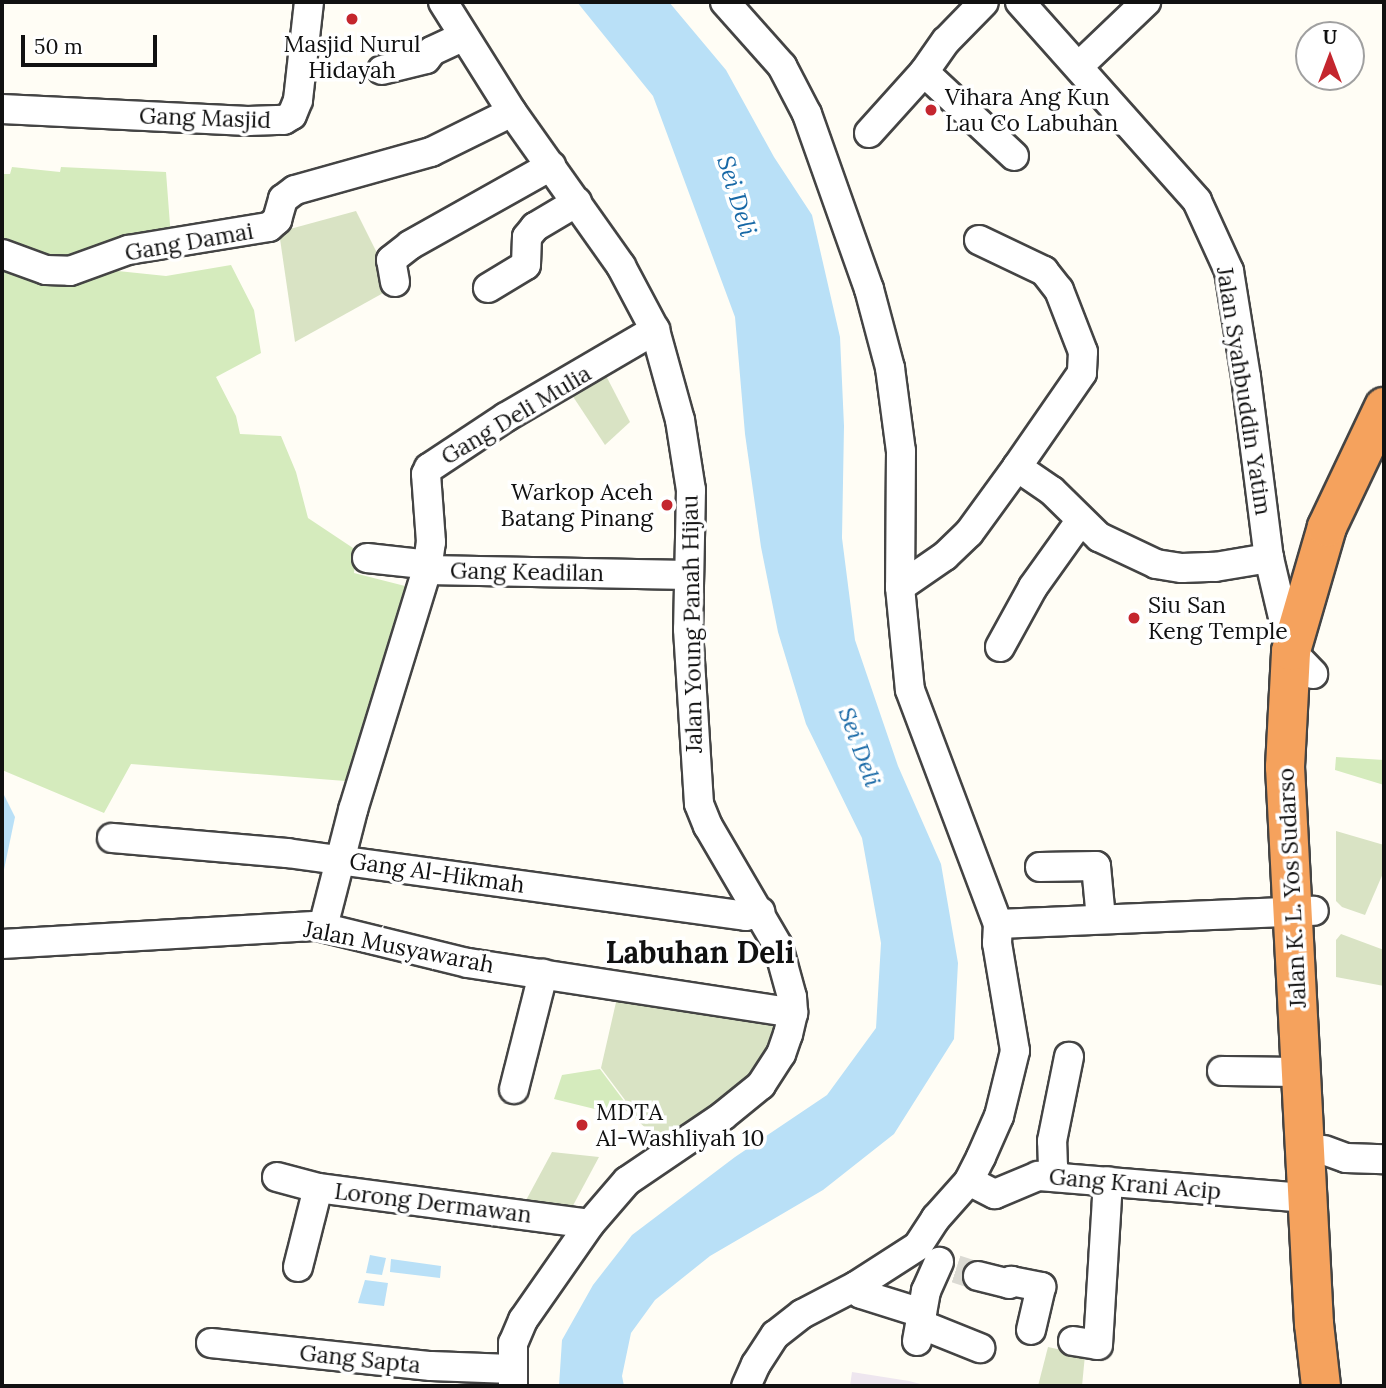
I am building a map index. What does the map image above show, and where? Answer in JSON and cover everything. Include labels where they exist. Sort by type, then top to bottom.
[{"type":"highway","name":"Jalan K. L. Yos Sudarso","points":[[1321,1386],[1314,1324],[1301,1072],[1308,763],[1302,662],[1327,527],[1384,407]]},
{"type":"highway","name":"Jalan K. L. Yos Sudarso","points":[[1302,662],[1323,613],[1341,549],[1384,456]]},
{"type":"highway","name":"Jalan K. L. Yos Sudarso","points":[[1303,911],[1324,1150],[1330,1280],[1343,1386]]},
{"type":"street","name":"Gang Masjid","points":[[2,109],[273,122],[284,120],[292,115],[298,100],[309,2]]},
{"type":"street","name":"Jalan Young Panah Hijau","points":[[443,2],[512,112],[621,266],[655,330],[680,420],[691,490],[689,660],[699,804],[708,826],[760,912],[785,964],[791,982],[793,1013],[780,1054],[761,1085],[723,1116],[627,1181],[590,1224],[523,1320],[513,1343],[512,1378]]},
{"type":"street","points":[[724,2],[782,66],[807,114],[869,289],[890,368],[901,451],[900,587],[910,690],[998,925],[997,943],[1015,1051],[999,1116],[969,1181],[936,1218],[948,1263]]},
{"type":"street","points":[[869,133],[924,72],[946,41],[984,2]]},
{"type":"street","name":"Jalan Syahbuddin Yatim","points":[[1020,2],[1197,201],[1229,271],[1246,377],[1269,558],[1302,662]]},
{"type":"street","points":[[1079,66],[1146,2]]},
{"type":"street","points":[[382,70],[426,59],[432,51],[464,36]]},
{"type":"street","points":[[924,72],[1014,156]]},
{"type":"street","name":"Gang Damai","points":[[2,254],[46,270],[70,271],[128,250],[269,228],[277,220],[283,199],[295,190],[431,152],[512,112]]},
{"type":"street","points":[[395,282],[391,260],[410,245],[551,166]]},
{"type":"street","points":[[488,288],[526,265],[527,237],[535,228],[577,202]]},
{"type":"street","points":[[900,587],[945,556],[969,533],[1082,373],[1083,352],[1059,290],[1044,271],[979,240]]},
{"type":"street","name":"Gang Deli Mulia","points":[[427,570],[431,542],[426,474],[429,468],[506,417],[655,330]]},
{"type":"street","points":[[1017,467],[1052,491],[1099,537],[1156,564],[1182,568],[1215,567],[1269,558]]},
{"type":"street","points":[[1000,647],[1033,587],[1080,521]]},
{"type":"street","name":"Gang Keadilan","points":[[368,558],[421,564],[427,570],[689,575]]},
{"type":"street","points":[[323,928],[353,810],[427,570]]},
{"type":"street","name":"Gang Al-Hikmah","points":[[112,838],[342,860],[746,916],[760,912]]},
{"type":"street","points":[[1040,867],[1096,866],[1101,919]]},
{"type":"street","points":[[998,925],[1303,911]]},
{"type":"street","name":"Jalan Musyawarah","points":[[2,944],[231,929],[323,928],[443,958],[793,1013]]},
{"type":"street","points":[[514,1089],[543,974]]},
{"type":"street","points":[[1058,1177],[1053,1167],[1052,1140],[1069,1057]]},
{"type":"street","points":[[1222,1070],[1301,1072]]},
{"type":"street","points":[[1324,1150],[1346,1158],[1384,1159]]},
{"type":"street","name":"Gang Krani Acip","points":[[969,1181],[995,1194],[1038,1176],[1308,1198]]},
{"type":"street","name":"Lorong Dermawan","points":[[277,1177],[318,1188],[590,1224]]},
{"type":"street","points":[[1073,1340],[1098,1345],[1108,1181]]},
{"type":"street","points":[[298,1267],[318,1188]]},
{"type":"street","points":[[920,1326],[926,1292],[948,1263]]},
{"type":"street","points":[[746,1386],[756,1364],[775,1335],[803,1314],[856,1286],[948,1263],[1009,1284],[1011,1281],[1041,1287],[1031,1330]]},
{"type":"street","points":[[856,1286],[861,1294],[920,1326],[980,1348]]},
{"type":"street","name":"Gang Sapta","points":[[211,1343],[431,1366],[512,1378]]},
{"type":"shaded area","points":[[852,1372],[909,1381],[928,1386],[850,1386]]},
{"type":"green space","points":[[12,167],[60,172],[61,167],[166,172],[171,238],[71,266],[2,249],[2,174],[10,174]]},
{"type":"green space","points":[[356,211],[394,287],[295,342],[279,232]]},
{"type":"green space","points":[[2,259],[166,276],[231,265],[254,310],[261,353],[216,377],[236,416],[240,434],[281,436],[296,472],[308,518],[356,550],[354,573],[405,586],[345,781],[131,764],[104,813],[2,770]]},
{"type":"green space","points":[[602,368],[630,422],[605,445],[568,389]]},
{"type":"green space","points":[[1336,757],[1384,760],[1384,785],[1335,770]]},
{"type":"green space","points":[[1336,831],[1384,845],[1384,871],[1365,915],[1342,907],[1336,901]]},
{"type":"green space","points":[[1341,934],[1384,950],[1384,986],[1336,977],[1336,940]]},
{"type":"green space","points":[[619,989],[782,1017],[773,1044],[750,1082],[665,1145],[622,1107],[625,1100],[601,1068]]},
{"type":"green space","points":[[600,1069],[624,1101],[615,1114],[554,1099],[562,1075]]},
{"type":"green space","points":[[552,1152],[599,1157],[569,1213],[524,1204]]},
{"type":"green space","points":[[1048,1347],[1085,1355],[1082,1386],[1038,1386]]},
{"type":"water","name":"Sei Deli","points":[[577,2],[669,2],[726,70],[774,157],[812,215],[840,337],[844,426],[842,538],[855,640],[898,766],[941,864],[958,963],[954,1039],[894,1134],[823,1190],[710,1256],[655,1300],[631,1333],[622,1376],[624,1386],[559,1386],[562,1340],[593,1285],[632,1235],[735,1157],[827,1095],[876,1028],[881,943],[862,838],[806,724],[778,632],[761,547],[745,434],[735,317],[653,96]]},
{"type":"water","points":[[2,791],[15,817],[2,879]]},
{"type":"water","points":[[370,1255],[386,1258],[382,1275],[366,1273]]},
{"type":"water","points":[[391,1259],[441,1266],[440,1278],[390,1272]]},
{"type":"water","points":[[365,1280],[388,1283],[384,1306],[358,1303]]},
{"type":"tunnel","points":[[956,1269],[978,1276]]},
{"type":"place","name":"Masjid Nurul Hidayah","points":[[352,19]]},
{"type":"place","name":"Vihara Ang Kun Lau Co Labuhan","points":[[931,110]]},
{"type":"place","name":"Warkop Aceh Batang Pinang","points":[[667,505]]},
{"type":"place","name":"Siu San Keng Temple","points":[[1134,618]]},
{"type":"place","name":"MDTA Al-Washliyah 10","points":[[582,1125]]},
{"type":"district","name":"Labuhan Deli","points":[[700,952]]}]
